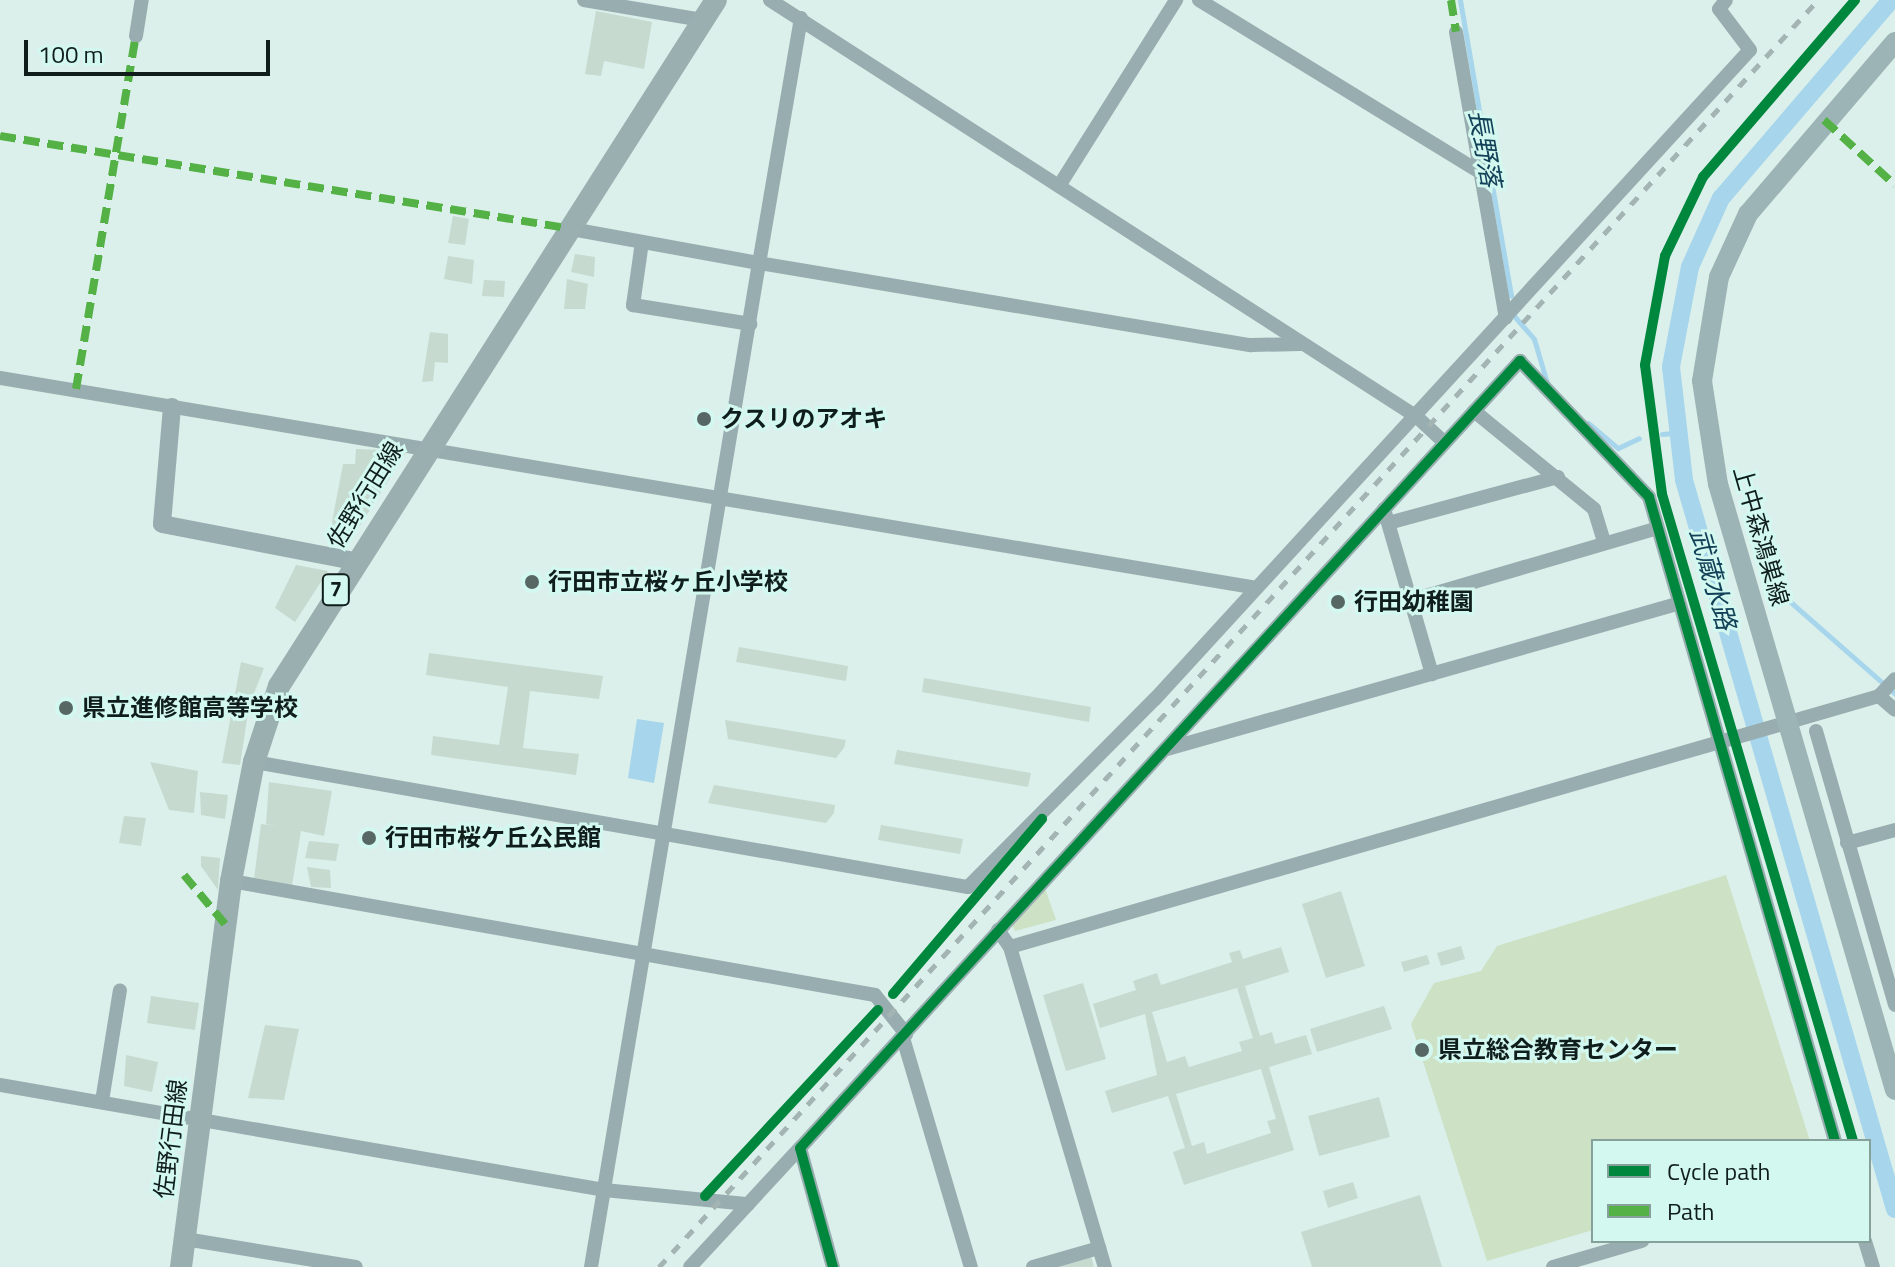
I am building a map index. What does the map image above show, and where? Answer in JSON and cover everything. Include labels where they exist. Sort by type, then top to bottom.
[{"type":"main road","name":"佐野行田線","points":[[181,1267],[231,881],[254,762],[292,657],[566,228],[716,0]]},
{"type":"main road","name":"上中森鴻巣線","points":[[1895,42],[1748,214],[1719,277],[1705,341],[1708,443],[1780,724],[1895,1090]]},
{"type":"street","points":[[136,36],[142,0]]},
{"type":"street","points":[[584,0],[702,20]]},
{"type":"street","points":[[770,0],[1417,417],[1445,443]]},
{"type":"street","points":[[1059,186],[1176,0]]},
{"type":"street","points":[[1199,0],[1480,172]]},
{"type":"street","points":[[254,762],[968,887],[1042,819],[1417,417],[1750,50],[1719,9],[1726,0]]},
{"type":"street","points":[[591,1267],[724,494],[801,18]]},
{"type":"street","points":[[1456,32],[1506,318]]},
{"type":"street","points":[[566,228],[1251,345],[1301,344]]},
{"type":"street","points":[[642,242],[633,305],[750,324]]},
{"type":"street","points":[[690,1267],[905,1036],[998,930],[1388,515],[1445,443],[1520,361],[1568,420],[1642,485],[1658,528],[1717,743],[1834,1139]]},
{"type":"street","points":[[0,378],[724,494],[1257,588]]},
{"type":"street","points":[[172,407],[162,524],[354,561]]},
{"type":"street","points":[[1474,411],[1594,509],[1604,541]]},
{"type":"street","points":[[1388,515],[1558,477]]},
{"type":"street","points":[[1388,515],[1432,674]]},
{"type":"street","points":[[1412,600],[1604,541],[1658,528]]},
{"type":"street","points":[[1167,749],[1677,604]]},
{"type":"street","points":[[1010,947],[1717,743],[1887,688],[1895,710]]},
{"type":"street","points":[[1816,731],[1894,998]]},
{"type":"street","points":[[1847,843],[1895,830]]},
{"type":"street","points":[[231,881],[644,959],[875,995],[905,1036],[971,1267]]},
{"type":"street","points":[[998,930],[1010,947],[1105,1267]]},
{"type":"street","points":[[102,1101],[120,990]]},
{"type":"street","points":[[0,1085],[199,1117],[604,1190],[748,1204]]},
{"type":"street","points":[[800,1148],[833,1267]]},
{"type":"street","points":[[185,1239],[356,1267]]},
{"type":"street","points":[[1553,1267],[1635,1243]]},
{"type":"street","points":[[1866,1243],[1873,1267]]},
{"type":"street","points":[[1033,1267],[1099,1248]]},
{"type":"green space","points":[[1726,875],[1809,1139],[1591,1139],[1591,1231],[1487,1261],[1411,1024],[1434,983],[1481,971],[1497,946]]},
{"type":"green space","points":[[1044,885],[1056,920],[1015,931],[1010,921]]},
{"type":"water","points":[[637,719],[664,723],[654,783],[628,778]]},
{"type":"building","points":[[596,11],[652,22],[644,69],[604,61],[601,76],[585,74]]},
{"type":"building","points":[[453,216],[469,219],[465,245],[448,243]]},
{"type":"building","points":[[575,254],[595,257],[594,277],[571,272]]},
{"type":"building","points":[[448,256],[474,260],[472,284],[444,279]]},
{"type":"building","points":[[567,279],[588,284],[585,309],[564,309]]},
{"type":"building","points":[[484,280],[505,281],[504,297],[482,296]]},
{"type":"building","points":[[430,332],[448,334],[448,363],[435,362],[433,381],[422,382]]},
{"type":"building","points":[[356,449],[407,451],[349,543],[335,541],[332,522],[343,464],[355,464]]},
{"type":"building","points":[[296,565],[328,571],[295,622],[275,608]]},
{"type":"building","points":[[739,647],[848,666],[846,681],[736,662]]},
{"type":"building","points":[[429,653],[603,676],[599,699],[530,691],[523,748],[579,754],[576,775],[431,755],[433,736],[499,745],[508,687],[426,675]]},
{"type":"building","points":[[241,662],[264,668],[249,706],[240,765],[222,763]]},
{"type":"building","points":[[924,678],[1091,707],[1089,722],[922,692]]},
{"type":"building","points":[[725,720],[846,740],[836,758],[728,739]]},
{"type":"building","points":[[897,750],[1031,773],[1028,787],[894,764]]},
{"type":"building","points":[[150,762],[198,771],[194,813],[169,810]]},
{"type":"building","points":[[269,782],[332,791],[324,836],[301,831],[292,885],[254,879],[261,824],[277,826],[266,824]]},
{"type":"building","points":[[714,785],[835,805],[834,813],[826,823],[708,803]]},
{"type":"building","points":[[200,792],[228,795],[225,819],[201,815]]},
{"type":"building","points":[[124,816],[146,818],[141,846],[119,843]]},
{"type":"building","points":[[881,825],[963,839],[960,854],[878,840]]},
{"type":"building","points":[[309,841],[339,844],[336,861],[305,858]]},
{"type":"building","points":[[201,856],[220,858],[218,890],[201,866]]},
{"type":"building","points":[[307,867],[330,870],[331,888],[311,887]]},
{"type":"building","points":[[1341,891],[1365,966],[1326,978],[1302,904]]},
{"type":"building","points":[[1461,946],[1465,959],[1441,966],[1437,953]]},
{"type":"building","points":[[1281,947],[1289,972],[1245,986],[1260,1036],[1272,1032],[1275,1044],[1306,1035],[1312,1054],[1269,1067],[1294,1150],[1184,1185],[1173,1152],[1185,1148],[1168,1096],[1112,1113],[1105,1091],[1157,1075],[1145,1014],[1100,1028],[1093,1004],[1136,990],[1133,981],[1157,973],[1161,985],[1232,962],[1229,953],[1240,950],[1243,959]],"holes":[[[1237,988],[1253,1038],[1239,1042],[1242,1051],[1189,1067],[1185,1056],[1167,1062],[1152,1012]],[[1261,1069],[1276,1119],[1267,1121],[1271,1133],[1207,1154],[1204,1142],[1192,1146],[1176,1094]]]},
{"type":"building","points":[[1427,955],[1430,964],[1404,972],[1401,962]]},
{"type":"building","points":[[1083,983],[1106,1059],[1066,1071],[1043,995]]},
{"type":"building","points":[[151,996],[199,1003],[195,1030],[147,1023]]},
{"type":"building","points":[[1384,1006],[1392,1029],[1317,1052],[1310,1029]]},
{"type":"building","points":[[265,1025],[299,1029],[284,1100],[248,1098]]},
{"type":"building","points":[[126,1055],[158,1062],[152,1092],[124,1086]]},
{"type":"building","points":[[1379,1097],[1390,1137],[1319,1156],[1308,1116]]},
{"type":"building","points":[[1353,1182],[1358,1198],[1328,1208],[1323,1191]]},
{"type":"building","points":[[1420,1195],[1442,1267],[1312,1267],[1301,1232]]},
{"type":"building","points":[[1091,1256],[1094,1267],[1053,1267]]},
{"type":"waterway","name":"長野落","points":[[1460,0],[1511,296]]},
{"type":"waterway","name":"武蔵水路","points":[[1891,0],[1721,198],[1690,267],[1671,367],[1684,480],[1895,1209]]},
{"type":"waterway","name":"長野落","points":[[1515,317],[1534,339],[1547,383]]},
{"type":"waterway","name":"長野落","points":[[1588,423],[1618,448],[1639,438]]},
{"type":"waterway","points":[[1662,434],[1675,433]]},
{"type":"waterway","name":"長野落","points":[[1770,584],[1895,694]]},
{"type":"railway","points":[[659,1267],[1818,0]]},
{"type":"marked path","points":[[1451,0],[1456,32]]},
{"type":"marked path","points":[[76,389],[136,36]]},
{"type":"marked path","points":[[1824,120],[1895,185]]},
{"type":"marked path","points":[[0,136],[566,228]]},
{"type":"marked path","points":[[184,875],[225,924]]},
{"type":"cycle path","points":[[1852,1139],[1662,494],[1645,365],[1665,256],[1703,177],[1855,0]]},
{"type":"cycle path","points":[[833,1267],[800,1148],[1520,361],[1649,497],[1834,1139]]},
{"type":"cycle path","points":[[893,994],[1042,819]]},
{"type":"cycle path","points":[[705,1196],[878,1010]]},
{"type":"place","name":"クスリのアオキ","points":[[704,419]]},
{"type":"place","name":"行田市立桜ヶ丘小学校","points":[[532,582]]},
{"type":"place","name":"行田幼稚園","points":[[1338,602]]},
{"type":"place","name":"県立進修館高等学校","points":[[66,708]]},
{"type":"place","name":"行田市桜ケ丘公民館","points":[[369,838]]},
{"type":"place","name":"県立総合教育センター","points":[[1422,1050]]}]
